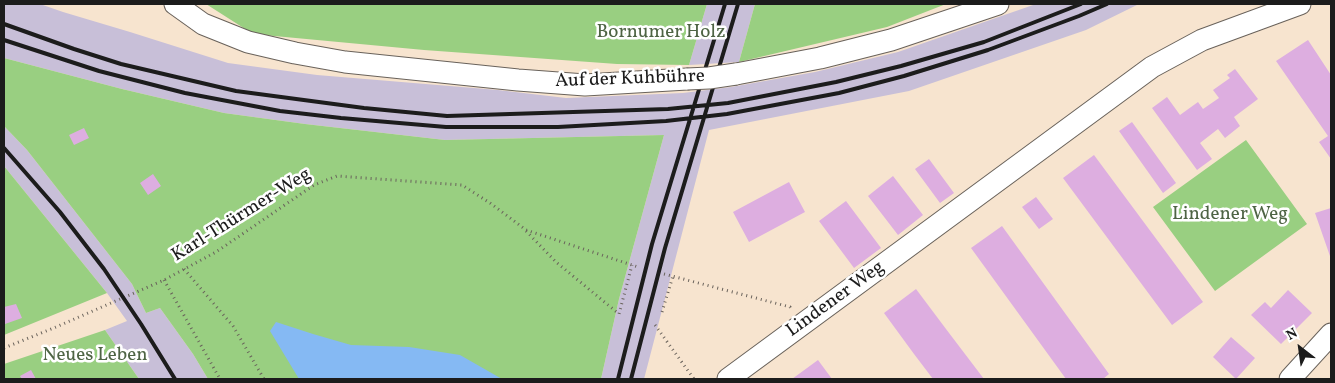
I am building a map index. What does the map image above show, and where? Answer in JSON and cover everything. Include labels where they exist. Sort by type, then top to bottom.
[{"type":"street","name":"Auf der Kuhbühre","points":[[174,4],[203,24],[248,42],[295,53],[345,62],[585,85],[709,78],[820,58],[882,42],[951,21],[998,4]]},
{"type":"street","name":"Lindener Weg","points":[[728,379],[1152,67],[1202,40],[1300,4]]},
{"type":"street","points":[[1290,379],[1331,334]]},
{"type":"path","name":"Karl-Thürmer-Weg","points":[[4,348],[164,280],[216,252],[314,184],[336,176],[462,185],[526,230],[638,267]]},
{"type":"path","points":[[526,230],[556,262],[619,314],[632,265]]},
{"type":"path","points":[[184,269],[233,326],[264,379]]},
{"type":"path","points":[[664,274],[790,307],[802,325]]},
{"type":"path","points":[[662,312],[673,276]]},
{"type":"path","points":[[164,280],[220,379]]},
{"type":"path","points":[[655,325],[694,379]]},
{"type":"shaded area","points":[[4,4],[40,4],[228,63],[317,75],[498,90],[566,98],[683,93],[731,87],[815,72],[898,52],[1036,4],[1139,4],[1086,30],[909,91],[709,130],[644,379],[601,379],[619,299],[664,135],[445,140],[224,113],[4,58]]},
{"type":"shaded area","points":[[707,4],[755,4],[739,62],[689,65]]},
{"type":"shaded area","points":[[4,126],[27,150],[132,284],[146,313],[160,308],[193,354],[208,379],[139,379],[105,330],[127,321],[107,293],[4,166]]},
{"type":"green space","name":"Bornumer Holz","points":[[206,4],[707,4],[689,65],[617,64],[424,50],[253,34]]},
{"type":"green space","points":[[755,4],[946,4],[887,27],[739,62]]},
{"type":"green space","points":[[4,58],[224,113],[305,124],[445,140],[664,135],[619,299],[601,379],[208,379],[193,354],[160,308],[146,313],[132,284],[27,150],[4,126]]},
{"type":"green space","name":"Lindener Weg","points":[[1246,140],[1307,224],[1215,291],[1153,207]]},
{"type":"green space","points":[[4,166],[107,293],[4,335]]},
{"type":"green space","name":"Neues Leben","points":[[105,330],[139,379],[4,379],[4,364]]},
{"type":"water","points":[[276,322],[351,345],[409,347],[460,355],[502,379],[299,379],[270,331]]},
{"type":"building","points":[[1308,40],[1331,75],[1331,159],[1319,142],[1328,136],[1276,61]]},
{"type":"building","points":[[1235,69],[1258,99],[1234,117],[1240,126],[1225,138],[1218,129],[1200,143],[1212,159],[1197,170],[1152,108],[1167,97],[1180,115],[1198,102],[1203,109],[1219,98],[1213,90],[1230,78],[1227,75]]},
{"type":"building","points":[[1132,122],[1176,183],[1163,193],[1119,131]]},
{"type":"building","points":[[84,128],[89,138],[74,145],[69,135]]},
{"type":"building","points":[[1094,155],[1203,302],[1172,325],[1063,178]]},
{"type":"building","points":[[929,159],[954,193],[940,203],[915,169]]},
{"type":"building","points":[[153,174],[161,186],[148,195],[140,183]]},
{"type":"building","points":[[893,176],[923,215],[898,235],[868,196]]},
{"type":"building","points":[[789,182],[805,212],[749,242],[733,212]]},
{"type":"building","points":[[1036,197],[1053,219],[1039,229],[1022,207]]},
{"type":"building","points":[[846,201],[881,248],[854,268],[819,221]]},
{"type":"building","points":[[1331,208],[1331,259],[1315,213]]},
{"type":"building","points":[[1002,226],[1109,374],[1103,379],[1066,379],[971,248]]},
{"type":"building","points":[[916,289],[984,379],[933,379],[914,354],[884,313]]},
{"type":"building","points":[[1288,290],[1312,313],[1281,344],[1251,315],[1265,302],[1271,308]]},
{"type":"building","points":[[16,304],[22,318],[5,324],[4,307]]},
{"type":"building","points":[[1231,337],[1255,358],[1236,379],[1213,357]]},
{"type":"building","points":[[818,360],[832,379],[792,379]]},
{"type":"building","points":[[31,370],[36,379],[22,379],[20,376]]},
{"type":"railway","points":[[618,379],[652,244],[725,4]]},
{"type":"railway","points":[[631,379],[665,248],[738,4]]},
{"type":"railway","points":[[4,24],[121,64],[236,91],[364,108],[447,116],[668,109],[728,103],[836,82],[901,66],[984,42],[1081,4]]},
{"type":"railway","points":[[4,40],[99,71],[185,93],[280,111],[446,127],[558,127],[666,121],[727,114],[839,93],[904,76],[988,50],[1107,4]]},
{"type":"railway","points":[[4,148],[60,212],[104,269],[175,379]]}]
